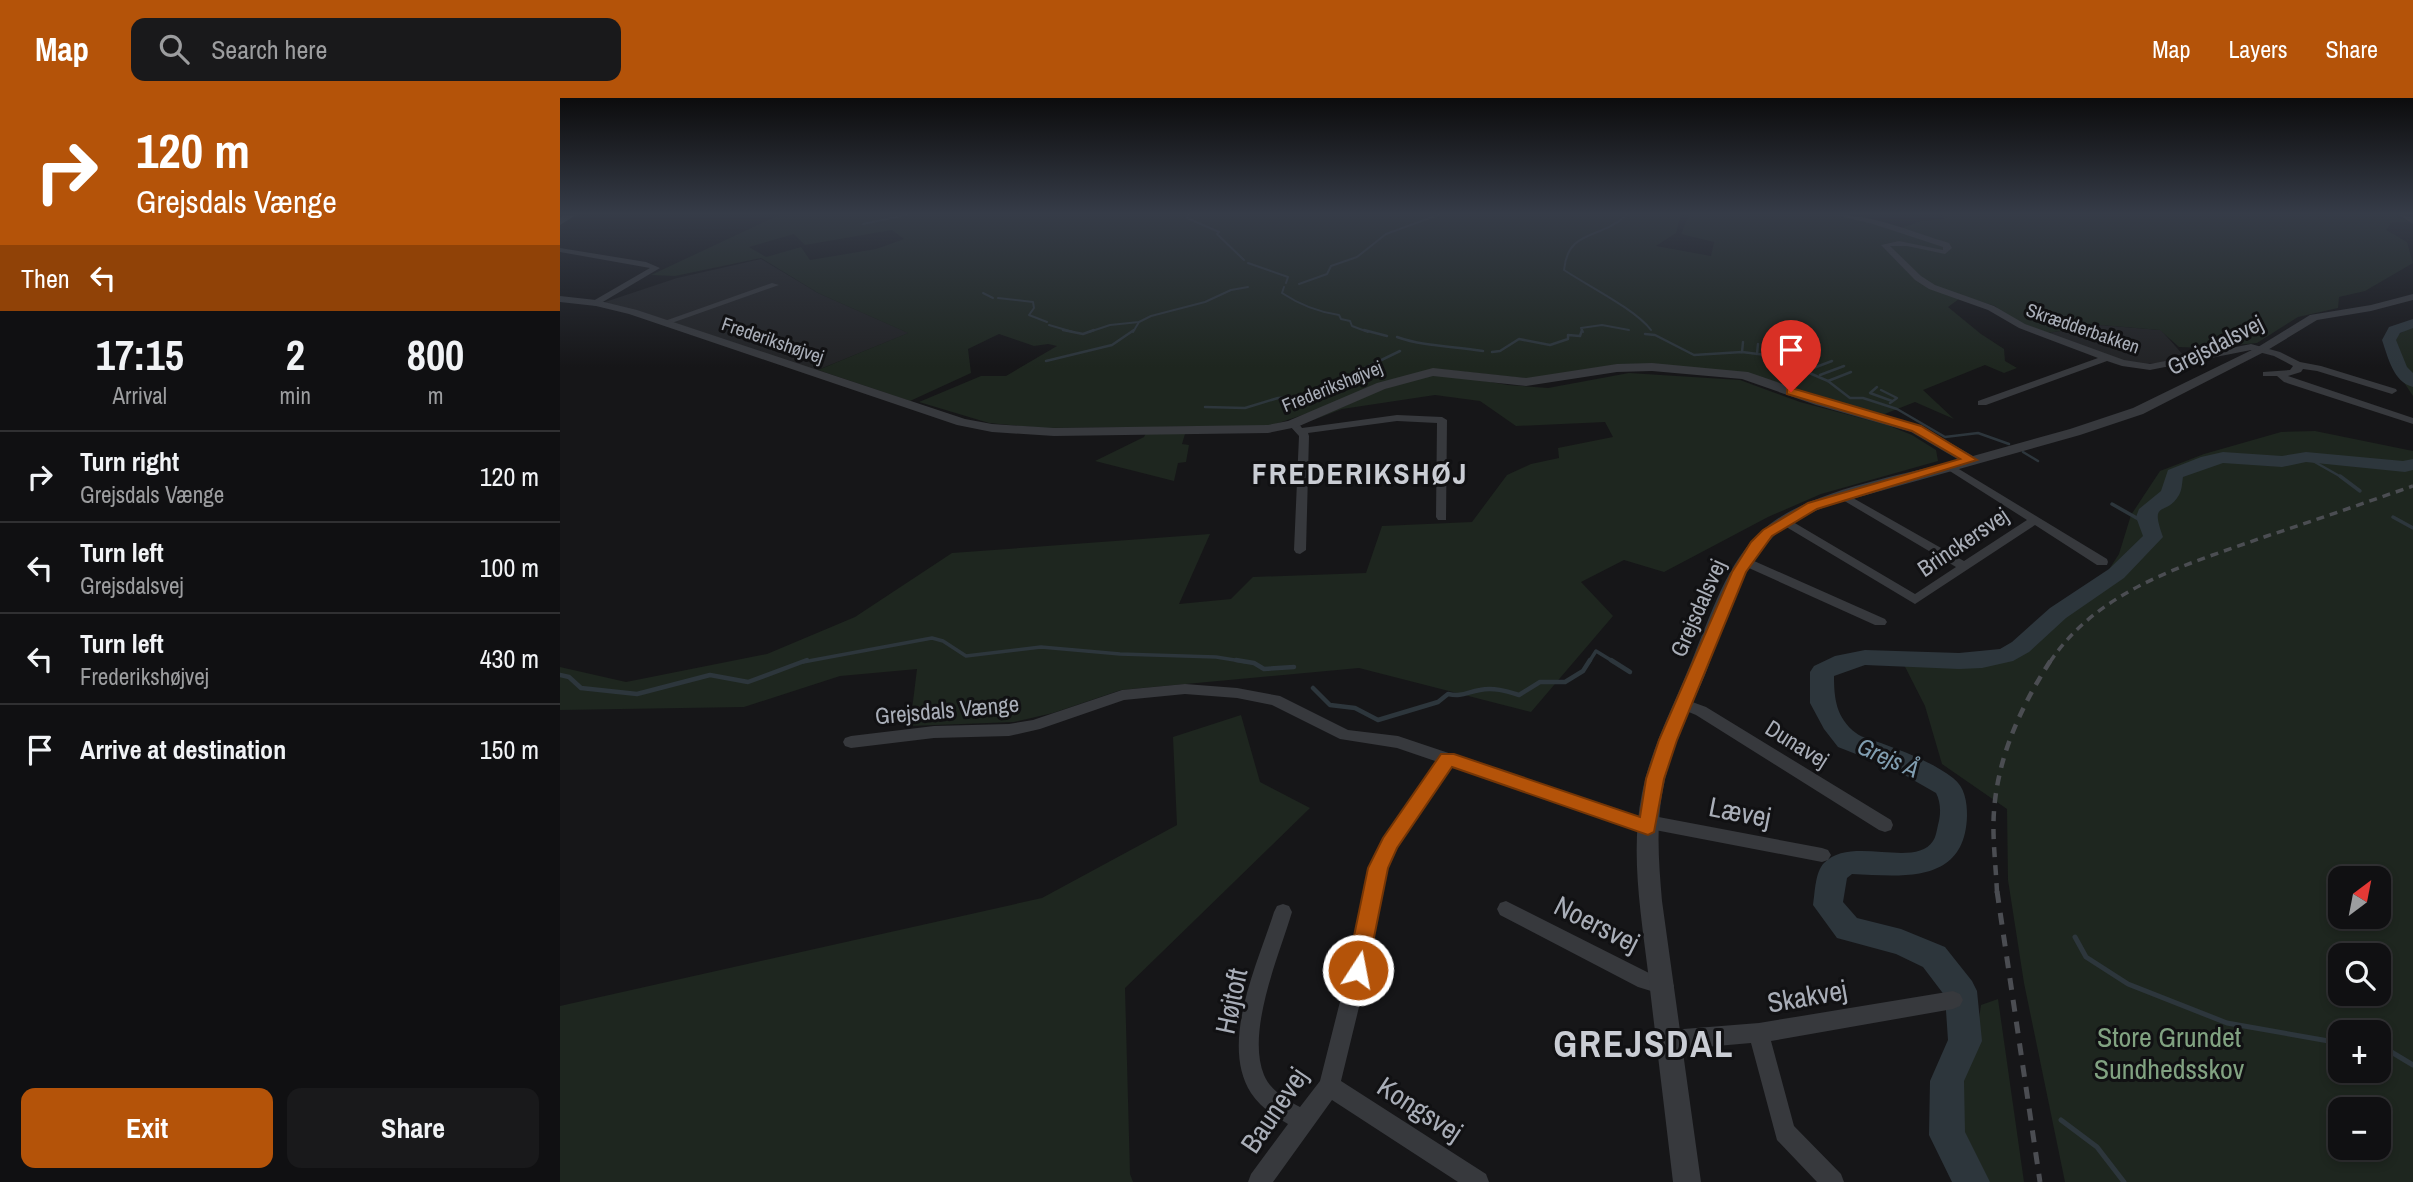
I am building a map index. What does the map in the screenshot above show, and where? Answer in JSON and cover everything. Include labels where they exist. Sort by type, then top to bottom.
[{"type":"street","points":[[596,303],[656,268],[650,266]]},
{"type":"street","name":"Skrædderbakken","points":[[1907,266],[1928,285],[1984,305],[2022,326],[2106,358],[2150,367],[2245,347],[2262,349]]},
{"type":"street","name":"Frederikshøjvej","points":[[663,323],[775,285]]},
{"type":"street","name":"Grejsdalsvej","points":[[1687,1182],[1671,1040],[1651,901],[1647,859],[1648,824],[1655,779],[1745,561],[1768,533],[1812,506],[2075,432],[2138,411],[2262,349],[2315,317],[2371,308],[2413,297]]},
{"type":"street","name":"Frederikshøjvej","points":[[560,299],[596,303],[663,323],[906,405],[992,428],[1054,432],[1297,427],[1381,386],[1433,372],[1526,382],[1617,368],[1652,367],[1744,375],[1821,402],[1916,429],[1970,460]]},
{"type":"street","points":[[2262,349],[2298,365],[2318,368],[2392,391]]},
{"type":"street","points":[[1982,403],[2106,358]]},
{"type":"street","points":[[2266,374],[2292,373],[2298,370],[2298,365]]},
{"type":"street","points":[[2280,374],[2287,380],[2413,421]]},
{"type":"street","points":[[1297,427],[1397,418],[1441,420],[1442,517]]},
{"type":"street","points":[[1297,427],[1304,436],[1300,550]]},
{"type":"street","points":[[1949,466],[2102,562]]},
{"type":"street","points":[[1842,496],[1963,566]]},
{"type":"street","name":"Brinckersvej","points":[[1784,522],[1915,600],[2035,520]]},
{"type":"street","points":[[1745,561],[1880,622]]},
{"type":"street","name":"Grejsdals Vænge","points":[[851,742],[934,732],[1009,730],[1060,717],[1122,695],[1185,689],[1237,693],[1275,700],[1307,714],[1335,732],[1398,742],[1648,824]]},
{"type":"street","name":"Dunavej","points":[[1684,704],[1701,711],[1885,825]]},
{"type":"street","name":"Baunevej","points":[[1259,1182],[1329,1086],[1358,970],[1378,868],[1390,843],[1448,759]]},
{"type":"street","name":"Lævej","points":[[1648,824],[1822,855]]},
{"type":"street","name":"Noersvej","points":[[1506,909],[1645,981],[1664,986]]},
{"type":"street","name":"Højtoft","points":[[1283,912],[1252,1019],[1248,1053],[1255,1081],[1274,1104],[1304,1121]]},
{"type":"street","name":"Skakvej","points":[[1671,1040],[1759,1032],[1953,1000]]},
{"type":"street","points":[[1759,1032],[1785,1132],[1833,1182]]},
{"type":"street","name":"Kongsvej","points":[[1329,1086],[1478,1182]]},
{"type":"shaded area","points":[[732,266],[772,266],[818,293],[909,333],[813,372],[602,303],[677,278]]},
{"type":"shaded area","points":[[2100,325],[2161,330],[2184,356],[2159,363],[2136,365],[2047,333]]},
{"type":"green space","points":[[671,266],[725,266],[675,276],[651,275]]},
{"type":"green space","points":[[773,266],[2409,266],[2365,291],[2339,297],[2338,308],[2298,317],[2257,343],[2205,348],[2179,347],[2160,330],[2100,325],[2047,333],[2009,318],[1995,306],[1963,296],[1948,307],[2004,349],[2005,361],[2017,368],[2004,373],[1985,365],[1923,390],[1954,419],[1915,402],[1882,415],[1747,373],[1640,364],[1532,379],[1437,369],[1270,426],[1043,428],[989,423],[919,402],[981,376],[1006,376],[1057,346],[1034,346],[999,334],[968,349],[971,373],[910,401],[818,370],[908,333],[818,293]]},
{"type":"green space","points":[[2413,325],[2413,396],[2389,360],[2393,338]]},
{"type":"green space","points":[[1629,373],[1740,380],[1800,402],[1887,425],[1912,435],[1936,450],[1938,461],[1821,494],[1768,517],[1664,572],[1624,560],[1581,582],[1613,616],[1531,712],[1359,668],[1121,690],[1053,713],[1014,722],[910,726],[917,669],[840,676],[744,707],[560,710],[560,667],[626,682],[767,654],[855,617],[952,553],[1210,534],[1179,604],[1231,599],[1253,577],[1366,573],[1382,526],[1472,522],[1507,475],[1531,464],[1559,458],[1558,448],[1613,437],[1605,422],[1516,426],[1480,401],[1435,395],[1342,409],[1311,421],[1376,392],[1422,376],[1457,376],[1508,385],[1548,388]]},
{"type":"green space","name":"Store Grundet Sundhedsskov","points":[[2315,431],[2413,451],[2413,1182],[2065,1182],[2024,983],[2008,880],[2007,809],[1942,764],[1925,706],[1898,653],[1989,655],[2012,648],[2033,625],[2106,574],[2119,554],[2131,515],[2160,471],[2204,454],[2281,432]]},
{"type":"green space","points":[[1146,433],[1185,434],[1182,444],[1189,445],[1186,462],[1178,463],[1174,481],[1095,461],[1144,437]]},
{"type":"green space","points":[[1241,715],[1260,782],[1310,808],[1125,988],[1130,1174],[1133,1182],[560,1182],[560,1006],[1042,898],[1177,825],[1173,737]]},
{"type":"green space","points":[[1998,999],[2024,1182],[1983,1182],[1955,1124],[1958,1092],[1976,1038],[1981,1005]]},
{"type":"waterway","points":[[1255,266],[1288,277],[1286,283]]},
{"type":"waterway","points":[[1299,284],[1327,274],[1332,266]]},
{"type":"waterway","points":[[1565,266],[1564,270],[1623,306],[1651,330]]},
{"type":"waterway","points":[[1139,322],[1151,316],[1205,302],[1231,290],[1248,287]]},
{"type":"waterway","points":[[1284,287],[1282,293],[1296,301],[1316,310],[1339,315],[1341,319],[1350,321],[1352,326],[1368,332]]},
{"type":"waterway","points":[[983,293],[993,298]]},
{"type":"waterway","points":[[998,298],[1033,302],[1034,308],[1029,315],[1047,322]]},
{"type":"waterway","points":[[1089,332],[1110,325],[1139,322]]},
{"type":"waterway","points":[[1133,332],[1139,322]]},
{"type":"waterway","name":"Grejs Å","points":[[2413,323],[2394,330],[2389,340],[2400,369],[2413,382]]},
{"type":"waterway","points":[[1049,325],[1073,332]]},
{"type":"waterway","points":[[1582,330],[1581,328],[1602,325],[1629,330]]},
{"type":"waterway","points":[[1063,330],[1073,332]]},
{"type":"waterway","points":[[1073,332],[1083,334],[1094,330]]},
{"type":"waterway","points":[[1046,361],[1112,345],[1134,330]]},
{"type":"waterway","points":[[1364,330],[1387,336]]},
{"type":"waterway","points":[[1492,352],[1500,351],[1519,339],[1550,345],[1568,339],[1568,335],[1580,336],[1582,330]]},
{"type":"waterway","points":[[1645,334],[1655,335],[1694,355],[1742,352]]},
{"type":"waterway","points":[[1397,337],[1429,345],[1483,351]]},
{"type":"waterway","points":[[1742,352],[1743,342]]},
{"type":"waterway","points":[[1757,354],[1758,344]]},
{"type":"waterway","points":[[1782,357],[1794,348]]},
{"type":"waterway","points":[[1205,407],[1245,408],[1278,398],[1307,396],[1400,351]]},
{"type":"waterway","points":[[1742,352],[1757,354]]},
{"type":"waterway","points":[[1787,361],[1809,353]]},
{"type":"waterway","points":[[1757,354],[1782,357]]},
{"type":"waterway","points":[[1782,357],[1793,366]]},
{"type":"waterway","points":[[1793,366],[1817,357]]},
{"type":"waterway","points":[[1808,370],[1832,361]]},
{"type":"waterway","points":[[1793,366],[1828,381]]},
{"type":"waterway","points":[[1820,375],[1844,366]]},
{"type":"waterway","points":[[1828,381],[1851,372]]},
{"type":"waterway","points":[[1828,381],[1850,398],[1863,398],[1897,409],[1945,437],[1978,433],[2009,444]]},
{"type":"waterway","points":[[1877,387],[1870,393],[1892,401]]},
{"type":"waterway","points":[[1881,390],[1897,398],[1890,403]]},
{"type":"waterway","points":[[2023,452],[2038,461]]},
{"type":"waterway","name":"Grejs Å","points":[[1972,1182],[1947,1135],[1947,1081],[1965,1041],[1961,991],[1934,957],[1901,942],[1848,929],[1828,905],[1833,872],[1847,862],[1899,864],[1928,861],[1945,848],[1953,820],[1953,798],[1945,786],[1903,762],[1847,740],[1822,703],[1822,672],[1843,662],[1865,657],[1959,661],[1982,660],[2011,653],[2049,619],[2111,578],[2127,564],[2153,537],[2146,517],[2149,509],[2170,494],[2175,474],[2207,460],[2235,457],[2282,461],[2306,457],[2405,467],[2413,464]]},
{"type":"waterway","points":[[2306,457],[2342,477]]},
{"type":"waterway","points":[[2342,477],[2360,491]]},
{"type":"waterway","points":[[2112,504],[2149,525]]},
{"type":"waterway","points":[[2393,517],[2413,528]]},
{"type":"waterway","points":[[803,662],[932,638],[943,641],[966,656],[1041,647],[1120,654],[1216,657],[1247,662]]},
{"type":"waterway","points":[[1589,662],[1596,651],[1614,662]]},
{"type":"waterway","points":[[560,675],[569,677],[581,688],[637,694],[710,675],[748,682],[807,660]]},
{"type":"waterway","points":[[1236,660],[1254,663],[1264,669],[1294,667]]},
{"type":"waterway","points":[[1313,688],[1330,705],[1355,708],[1378,720],[1438,702],[1448,694],[1461,695],[1490,689],[1519,695],[1540,682],[1565,682],[1583,671],[1590,660]]},
{"type":"waterway","points":[[1611,660],[1630,672]]},
{"type":"waterway","points":[[2075,937],[2086,957],[2128,984],[2227,1023],[2328,1041]]},
{"type":"waterway","points":[[2391,1052],[2413,1065]]},
{"type":"waterway","points":[[2061,1120],[2097,1147],[2124,1182]]},
{"type":"railway","points":[[2050,662],[2070,637],[2093,615],[2147,582],[2207,557],[2413,486]]},
{"type":"railway","points":[[1997,893],[1994,821],[2000,771],[2021,713],[2051,660]]},
{"type":"railway","points":[[1997,891],[2040,1182]]},
{"type":"district","name":"FREDERIKSHØJ","points":[[1360,474]]},
{"type":"district","name":"GREJSDAL","points":[[1644,1044]]},
{"type":"route","points":[[1358,970],[1378,868],[1390,843],[1448,759],[1648,827],[1655,779],[1668,740],[1739,572],[1756,545],[1768,533],[1812,506],[1970,460],[1916,429],[1791,392]]}]
